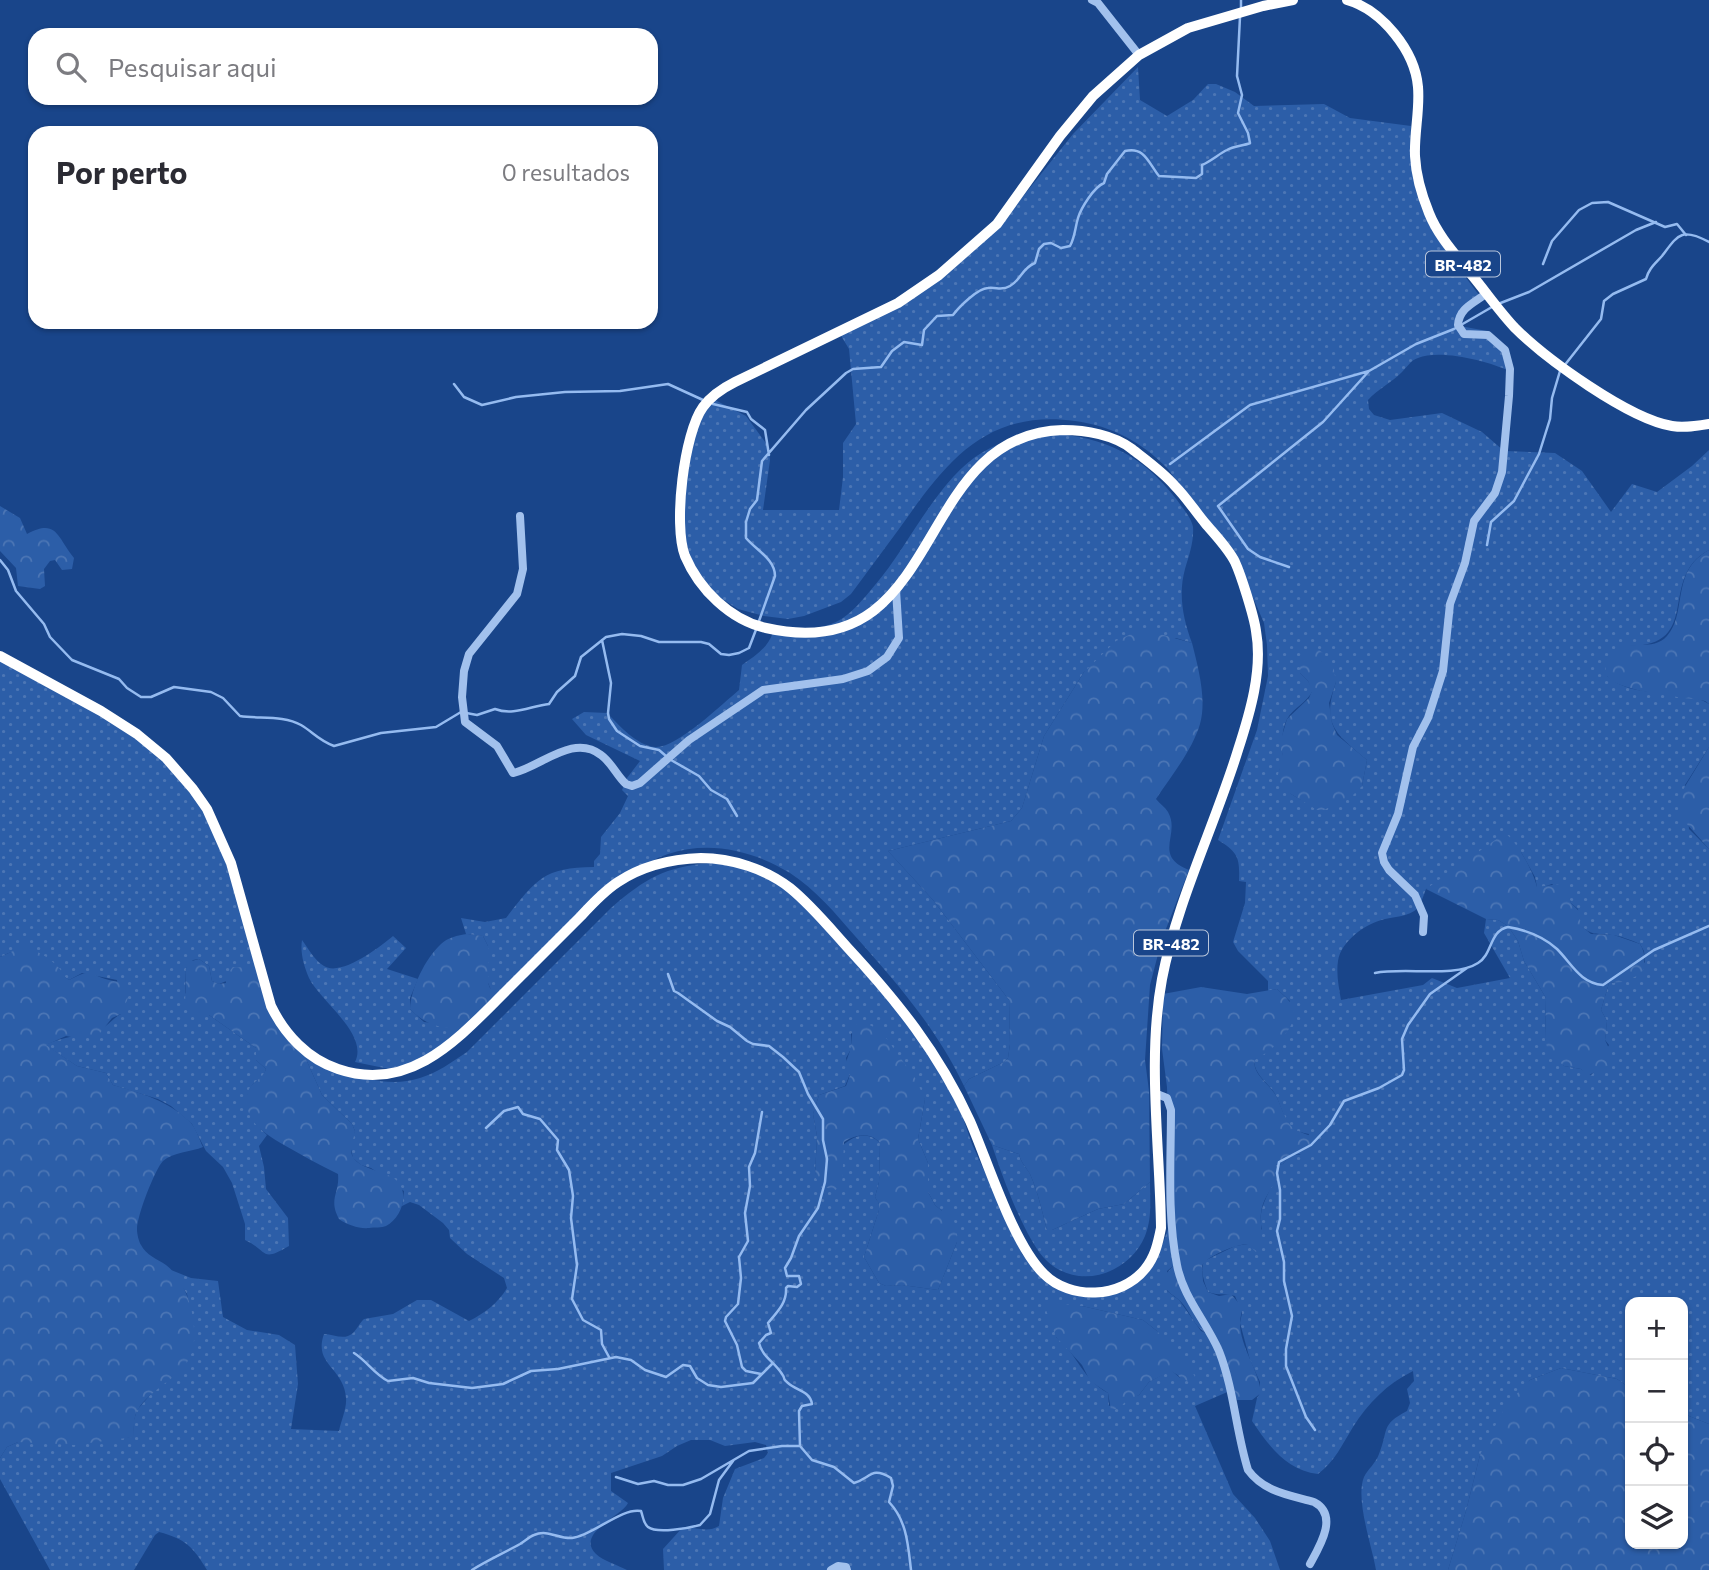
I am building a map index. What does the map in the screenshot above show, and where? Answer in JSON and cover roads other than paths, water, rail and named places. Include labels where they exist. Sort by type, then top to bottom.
[{"type":"highway","name":"BR-482","points":[[0,656],[101,710],[137,734],[166,758],[193,789],[207,809],[231,863],[271,1006],[278,1020],[298,1044],[317,1060],[356,1074],[396,1073],[427,1061],[458,1038],[615,883],[664,862],[711,858],[745,865],[787,886],[814,911],[901,1007],[929,1046],[962,1105],[1026,1250],[1040,1270],[1053,1282],[1075,1291],[1099,1292],[1131,1282],[1151,1260],[1160,1228],[1156,1041],[1158,1005],[1167,957],[1252,704],[1256,631],[1234,560],[1174,484],[1129,446],[1082,431],[1051,431],[1009,444],[976,469],[896,590],[876,611],[847,626],[812,633],[788,632],[761,627],[736,615],[715,599],[695,576],[682,548],[682,487],[689,437],[702,408],[724,388],[898,303],[939,275],[997,224],[1060,136],[1093,96],[1139,55],[1188,28],[1293,0]]},
{"type":"highway","name":"BR-482","points":[[1347,0],[1379,17],[1411,61],[1418,86],[1415,156],[1424,201],[1439,233],[1514,327],[1552,362],[1630,410],[1671,426],[1693,427],[1709,424]]},
{"type":"street","points":[[1096,1],[1139,55]]},
{"type":"street","points":[[1423,932],[1424,916],[1415,895],[1390,870],[1382,853],[1398,814],[1413,747],[1428,718],[1443,671],[1450,604],[1465,563],[1474,521],[1495,494],[1502,472],[1510,369],[1505,350],[1488,335],[1464,334],[1458,325],[1460,314],[1486,293]]},
{"type":"street","points":[[520,516],[523,569],[517,594],[507,610],[469,654],[464,671],[462,697],[465,722],[497,746],[513,773],[525,771],[559,752],[584,747],[600,753],[626,784],[632,786],[640,783],[689,740],[764,690],[843,679],[868,671],[887,657],[899,638],[896,590]]},
{"type":"street","points":[[1157,1094],[1167,1098],[1171,1110],[1172,1226],[1175,1259],[1182,1285],[1219,1351],[1248,1470],[1256,1481],[1266,1488],[1314,1502],[1324,1511],[1325,1531],[1310,1564]]},
{"type":"street","points":[[831,1570],[838,1566],[846,1567],[847,1570]]},
{"type":"waterway","points":[[1241,0],[1241,11]]},
{"type":"waterway","points":[[759,621],[775,576],[772,565],[746,538],[746,522],[750,509],[757,500],[762,461],[806,410],[846,373],[853,369],[881,367],[892,351],[904,342],[922,345],[924,330],[937,316],[953,315],[979,291],[1010,286],[1035,263],[1039,249],[1044,244],[1051,243],[1061,248],[1070,246],[1085,204],[1104,183],[1107,174],[1125,151],[1132,150],[1142,154],[1159,176],[1196,178],[1202,174],[1202,165],[1230,149],[1250,143],[1238,113],[1242,95],[1237,76],[1240,17]]},
{"type":"waterway","points":[[1543,264],[1552,241],[1579,210],[1592,203],[1608,202],[1665,227],[1677,224],[1686,235]]},
{"type":"waterway","points":[[1498,304],[1529,292],[1636,230],[1656,222]]},
{"type":"waterway","points":[[1564,366],[1601,319],[1604,301],[1646,279],[1652,266],[1677,238],[1686,234],[1709,242]]},
{"type":"waterway","points":[[1170,464],[1250,405],[1369,371],[1416,344],[1454,329],[1492,307]]},
{"type":"waterway","points":[[1289,567],[1260,557],[1248,549],[1218,506],[1323,422],[1369,371]]},
{"type":"waterway","points":[[1487,545],[1491,522],[1514,501],[1539,454],[1560,371]]},
{"type":"waterway","points":[[454,384],[464,397],[482,405],[516,397],[565,392],[620,391],[668,384],[703,400]]},
{"type":"waterway","points":[[713,404],[747,412],[751,419],[765,430],[769,455]]},
{"type":"waterway","points":[[0,560],[8,570],[16,591],[44,624],[50,637],[72,660],[119,679],[141,697],[151,697],[174,687],[211,692],[223,698],[240,716],[294,722],[334,746],[381,733],[436,727],[461,712],[477,715],[495,709],[515,711],[549,704],[557,692],[575,676],[581,657],[606,637],[622,634],[659,642],[701,642],[709,644],[721,654],[729,655],[749,648],[757,627]]},
{"type":"waterway","points":[[602,640],[611,683],[609,719],[617,731],[640,746],[659,750],[666,756]]},
{"type":"waterway","points":[[671,760],[699,776],[711,790],[727,799],[737,816]]},
{"type":"waterway","points":[[1375,973],[1443,971],[1468,967],[1483,959],[1497,933],[1508,927],[1528,932],[1546,941],[1557,949],[1582,977],[1603,985],[1654,950],[1709,926]]},
{"type":"waterway","points":[[1315,1430],[1306,1417],[1286,1366],[1292,1316],[1277,1231],[1280,1219],[1277,1173],[1279,1162],[1311,1145],[1330,1125],[1344,1101],[1379,1088],[1402,1075],[1402,1039],[1408,1025],[1430,994],[1467,968]]},
{"type":"waterway","points":[[668,974],[674,991],[747,1041],[769,1046],[783,1057],[799,1072],[823,1119],[827,1159],[825,1182],[818,1208],[799,1236],[785,1268],[787,1276],[799,1276],[801,1284],[786,1288],[783,1303],[768,1323],[771,1333],[759,1343],[785,1380],[811,1400],[812,1404],[802,1406],[799,1411],[800,1446]]},
{"type":"waterway","points":[[486,1128],[504,1111],[518,1107],[523,1114],[540,1119],[558,1140],[557,1150],[569,1170],[573,1196],[571,1218],[577,1265],[572,1299],[583,1320],[601,1330],[602,1344],[609,1357]]},
{"type":"waterway","points":[[761,1374],[746,1371],[742,1367],[737,1345],[725,1321],[738,1304],[741,1278],[739,1257],[748,1241],[745,1213],[750,1186],[749,1167],[755,1153],[762,1112]]},
{"type":"waterway","points":[[354,1353],[388,1381],[413,1378],[429,1383],[472,1388],[503,1384],[531,1371],[558,1369],[616,1357],[631,1360],[645,1370],[666,1377],[683,1365],[690,1366],[697,1378],[708,1385],[721,1387],[753,1383],[772,1364]]},
{"type":"waterway","points":[[616,1477],[638,1484],[654,1481],[683,1485],[701,1479],[749,1451],[800,1446],[812,1460],[834,1467],[854,1483],[875,1473],[891,1478],[893,1486],[889,1502],[903,1525],[911,1570]]},
{"type":"waterway","points":[[472,1570],[539,1533],[572,1538],[633,1511],[641,1511],[645,1524],[652,1529],[673,1530],[700,1525],[710,1514],[719,1480],[733,1461]]}]
